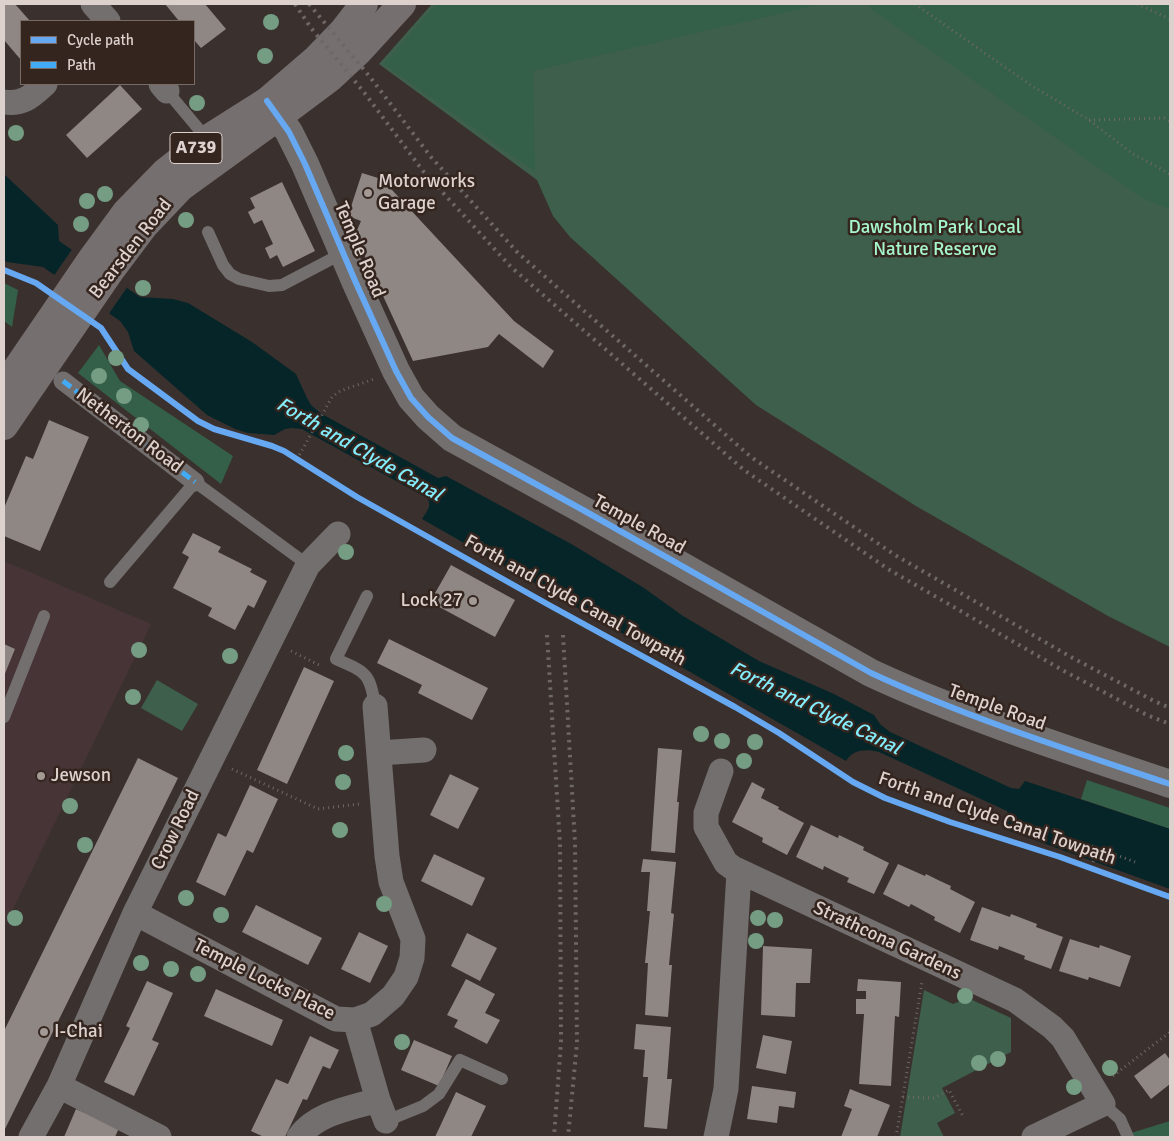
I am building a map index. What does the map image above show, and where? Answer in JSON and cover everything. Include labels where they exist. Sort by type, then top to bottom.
[{"type":"main road","name":"Bearsden Road","points":[[102,263],[144,226],[180,188],[272,109],[364,4]]},
{"type":"main road","name":"Bearsden Road","points":[[4,426],[60,325],[102,263],[126,212],[165,172],[207,139],[272,109],[337,71],[358,52],[402,4]]},
{"type":"main road","name":"Bearsden Road","points":[[4,387],[60,325]]},
{"type":"street","points":[[93,4],[107,20]]},
{"type":"street","points":[[4,102],[15,104],[30,97],[44,85]]},
{"type":"street","name":"Temple Road","points":[[272,109],[289,132],[305,164],[396,371],[411,398],[428,417],[452,438],[600,519],[871,673],[921,696],[977,718],[1170,784]]},
{"type":"street","name":"Netherton Road","points":[[64,381],[195,482]]},
{"type":"street","name":"Crow Road","points":[[31,1137],[59,1086],[135,913],[308,565],[338,534]]},
{"type":"street","points":[[355,1020],[372,1014],[393,996],[406,977],[412,958],[413,938],[391,882],[387,856],[375,706]]},
{"type":"street","points":[[379,753],[424,750]]},
{"type":"street","name":"Strathcona Gardens","points":[[721,771],[706,813],[706,827],[726,863],[739,872],[1015,1000],[1040,1017],[1063,1038],[1099,1097]]},
{"type":"street","points":[[716,1137],[726,1089],[739,872]]},
{"type":"street","name":"Temple Locks Place","points":[[135,913],[336,1019],[355,1020],[382,1110]]},
{"type":"street","points":[[59,1086],[160,1137]]},
{"type":"street","points":[[1034,1137],[1099,1097]]},
{"type":"street","points":[[299,1137],[318,1121],[334,1113],[382,1110]]},
{"type":"lane","points":[[164,88],[207,139]]},
{"type":"lane","points":[[208,232],[223,265],[230,274],[239,279],[270,286],[282,285],[343,253]]},
{"type":"lane","points":[[110,582],[195,482],[308,565]]},
{"type":"lane","points":[[367,596],[336,658],[355,667],[369,679],[375,706]]},
{"type":"lane","points":[[4,717],[44,616]]},
{"type":"lane","points":[[382,1110],[423,1106],[439,1094],[460,1060],[502,1079]]},
{"type":"lane","points":[[1099,1097],[1120,1119],[1128,1137]]},
{"type":"path","points":[[916,4],[1029,84],[1089,120],[1134,154],[1170,174]]},
{"type":"path","points":[[1138,4],[1170,19]]},
{"type":"path","points":[[1089,120],[1164,118],[1170,121]]},
{"type":"path","points":[[304,464],[293,457],[310,436],[332,397],[340,391],[396,371]]},
{"type":"path","points":[[270,641],[319,664],[336,658]]},
{"type":"path","points":[[211,760],[318,809],[383,800]]},
{"type":"path","points":[[1092,846],[1135,862]]},
{"type":"path","points":[[1090,864],[1098,848]]},
{"type":"path","points":[[896,1137],[926,959]]},
{"type":"path","points":[[1099,1097],[1170,1032]]},
{"type":"path","points":[[903,1097],[934,1098],[949,1090],[964,1118]]},
{"type":"shaded area","name":"Jewson","points":[[4,561],[151,624],[4,928]]},
{"type":"green space","name":"Dawsholm Park Local Nature Reserve","points":[[432,4],[1170,4],[1170,647],[1108,616],[916,506],[756,405],[570,237],[553,216],[537,180],[379,64]]},
{"type":"green space","points":[[436,4],[821,4],[533,71],[535,172],[384,64]]},
{"type":"green space","points":[[870,4],[1170,4],[1170,209],[1142,198],[871,9]]},
{"type":"green space","points":[[4,283],[18,290],[12,327],[4,321]]},
{"type":"green space","points":[[99,345],[120,381],[233,456],[221,484],[78,373]]},
{"type":"green space","points":[[157,680],[198,704],[182,731],[141,708]]},
{"type":"green space","points":[[1087,780],[1170,808],[1170,829],[1081,799]]},
{"type":"green space","points":[[924,990],[953,1004],[968,998],[1011,1018],[1011,1052],[942,1088],[955,1113],[937,1123],[944,1137],[900,1137]]},
{"type":"green space","points":[[1170,1121],[1170,1137],[1118,1137]]},
{"type":"water","name":"Forth and Clyde Canal","points":[[4,174],[58,225],[59,241],[140,297],[173,299],[188,303],[252,342],[296,374],[311,405],[320,413],[438,478],[446,476],[573,545],[644,588],[683,616],[759,661],[834,694],[874,715],[880,724],[890,732],[1011,788],[1019,789],[1025,781],[1170,829],[1170,889],[1004,829],[1009,816],[1007,811],[879,752],[870,750],[856,752],[846,761],[422,519],[429,506],[427,498],[302,429],[285,429],[274,435],[248,433],[235,429],[207,415],[134,351],[128,332],[120,321],[43,267],[4,260]]},
{"type":"pier","points":[[73,248],[128,286],[108,315],[53,277]]},
{"type":"building","points":[[4,4],[15,4],[29,20],[20,20],[20,59],[4,40]]},
{"type":"building","points":[[165,4],[205,4],[226,29],[201,48],[195,41],[195,20],[178,20]]},
{"type":"building","points":[[120,85],[142,109],[87,158],[66,135]]},
{"type":"building","points":[[362,173],[378,178],[379,176],[514,321],[554,351],[543,368],[499,334],[488,347],[413,361],[355,235],[361,221],[348,216]]},
{"type":"building","points":[[282,182],[315,251],[283,267],[277,255],[270,259],[265,248],[273,244],[262,220],[254,224],[248,212],[255,208],[250,198]]},
{"type":"building","points":[[49,420],[89,437],[40,551],[4,536],[4,508],[26,456],[33,459]]},
{"type":"building","points":[[193,533],[221,547],[218,552],[252,569],[250,572],[267,581],[254,608],[248,605],[235,630],[208,616],[212,608],[173,588],[189,557],[182,553]]},
{"type":"building","name":"Lock 27","points":[[451,565],[515,600],[495,637],[430,602]]},
{"type":"building","points":[[389,639],[488,688],[472,720],[418,693],[422,685],[377,663]]},
{"type":"building","points":[[4,644],[15,649],[4,676]]},
{"type":"building","points":[[304,667],[334,681],[287,784],[257,770]]},
{"type":"building","points":[[658,748],[682,750],[675,853],[651,851]]},
{"type":"building","points":[[138,758],[178,778],[4,1131],[4,1031]]},
{"type":"building","points":[[450,774],[479,788],[458,829],[430,815]]},
{"type":"building","points":[[752,782],[765,789],[761,798],[804,823],[787,855],[762,842],[763,838],[732,822]]},
{"type":"building","points":[[250,785],[278,799],[253,853],[247,850],[225,896],[196,882],[218,833],[226,837]]},
{"type":"building","points":[[811,825],[838,838],[839,835],[864,847],[863,850],[889,863],[874,894],[847,882],[849,878],[824,866],[823,870],[796,857]]},
{"type":"building","points":[[434,854],[485,878],[472,906],[421,881]]},
{"type":"building","points":[[643,859],[676,862],[671,913],[674,914],[669,965],[672,965],[668,1017],[645,1015],[648,963],[645,963],[650,911],[647,911],[650,872],[641,872]]},
{"type":"building","points":[[898,864],[951,886],[950,889],[975,902],[960,933],[934,920],[935,917],[911,904],[909,907],[883,894]]},
{"type":"building","points":[[256,905],[322,938],[308,965],[242,932]]},
{"type":"building","points":[[982,907],[1010,917],[1011,914],[1037,924],[1036,927],[1063,937],[1051,969],[1024,959],[1025,956],[999,946],[998,950],[970,940]]},
{"type":"building","points":[[359,932],[388,946],[370,983],[341,969]]},
{"type":"building","points":[[467,933],[497,948],[480,981],[451,966]]},
{"type":"building","points":[[1070,939],[1099,948],[1100,945],[1131,956],[1120,987],[1089,977],[1088,980],[1059,971]]},
{"type":"building","points":[[763,946],[812,949],[810,983],[796,983],[795,1017],[761,1015]]},
{"type":"building","points":[[466,979],[495,994],[485,1013],[500,1020],[487,1044],[454,1027],[458,1020],[447,1015]]},
{"type":"building","points":[[858,979],[901,982],[899,1017],[895,1016],[891,1086],[859,1084],[864,1014],[856,1014],[856,999],[866,999],[866,991],[857,991]]},
{"type":"building","points":[[147,981],[173,993],[152,1040],[159,1043],[134,1096],[104,1082],[130,1028],[126,1026]]},
{"type":"building","points":[[216,989],[283,1020],[272,1046],[204,1016]]},
{"type":"building","points":[[636,1024],[671,1027],[667,1079],[672,1079],[667,1129],[644,1127],[648,1077],[643,1077],[645,1050],[634,1049]]},
{"type":"building","points":[[763,1035],[792,1041],[786,1074],[756,1068]]},
{"type":"building","points":[[310,1036],[339,1050],[330,1069],[323,1066],[307,1100],[303,1099],[285,1137],[264,1137],[251,1131],[276,1079],[288,1084]]},
{"type":"building","points":[[414,1040],[452,1056],[439,1086],[401,1070]]},
{"type":"building","points":[[1165,1053],[1170,1060],[1170,1084],[1151,1099],[1134,1076]]},
{"type":"building","points":[[752,1086],[796,1092],[794,1108],[779,1106],[777,1123],[747,1119]]},
{"type":"building","points":[[850,1089],[890,1105],[877,1137],[841,1137],[852,1109],[844,1106]]},
{"type":"building","points":[[456,1092],[486,1106],[471,1137],[435,1137]]},
{"type":"building","points":[[76,1109],[119,1128],[115,1137],[64,1137]]},
{"type":"railway","points":[[295,4],[311,28],[363,91],[423,171],[511,267],[744,470],[888,569],[1064,671],[1147,715],[1170,724]]},
{"type":"railway","points":[[309,4],[370,77],[431,157],[518,253],[751,457],[895,555],[1071,657],[1170,708]]},
{"type":"railway","points":[[547,635],[560,844],[561,1042],[554,1137]]},
{"type":"railway","points":[[563,635],[575,843],[577,1043],[568,1137]]},
{"type":"marked path","points":[[63,381],[195,482]]},
{"type":"cycle path","points":[[267,101],[289,132],[305,164],[396,371],[411,398],[428,417],[452,438],[871,673],[944,705],[1170,784]]},
{"type":"cycle path","name":"Forth and Clyde Canal Towpath","points":[[4,270],[36,283],[101,328],[128,369],[198,421],[214,429],[284,451],[357,497],[735,707],[779,733],[853,782],[885,798],[950,822],[1060,857],[1170,897]]},
{"type":"place","name":"Motorworks Garage","points":[[368,193]]},
{"type":"place","name":"Lock 27","points":[[473,601]]},
{"type":"place","name":"Jewson","points":[[41,776]]},
{"type":"place","name":"I-Chai","points":[[44,1032]]}]
